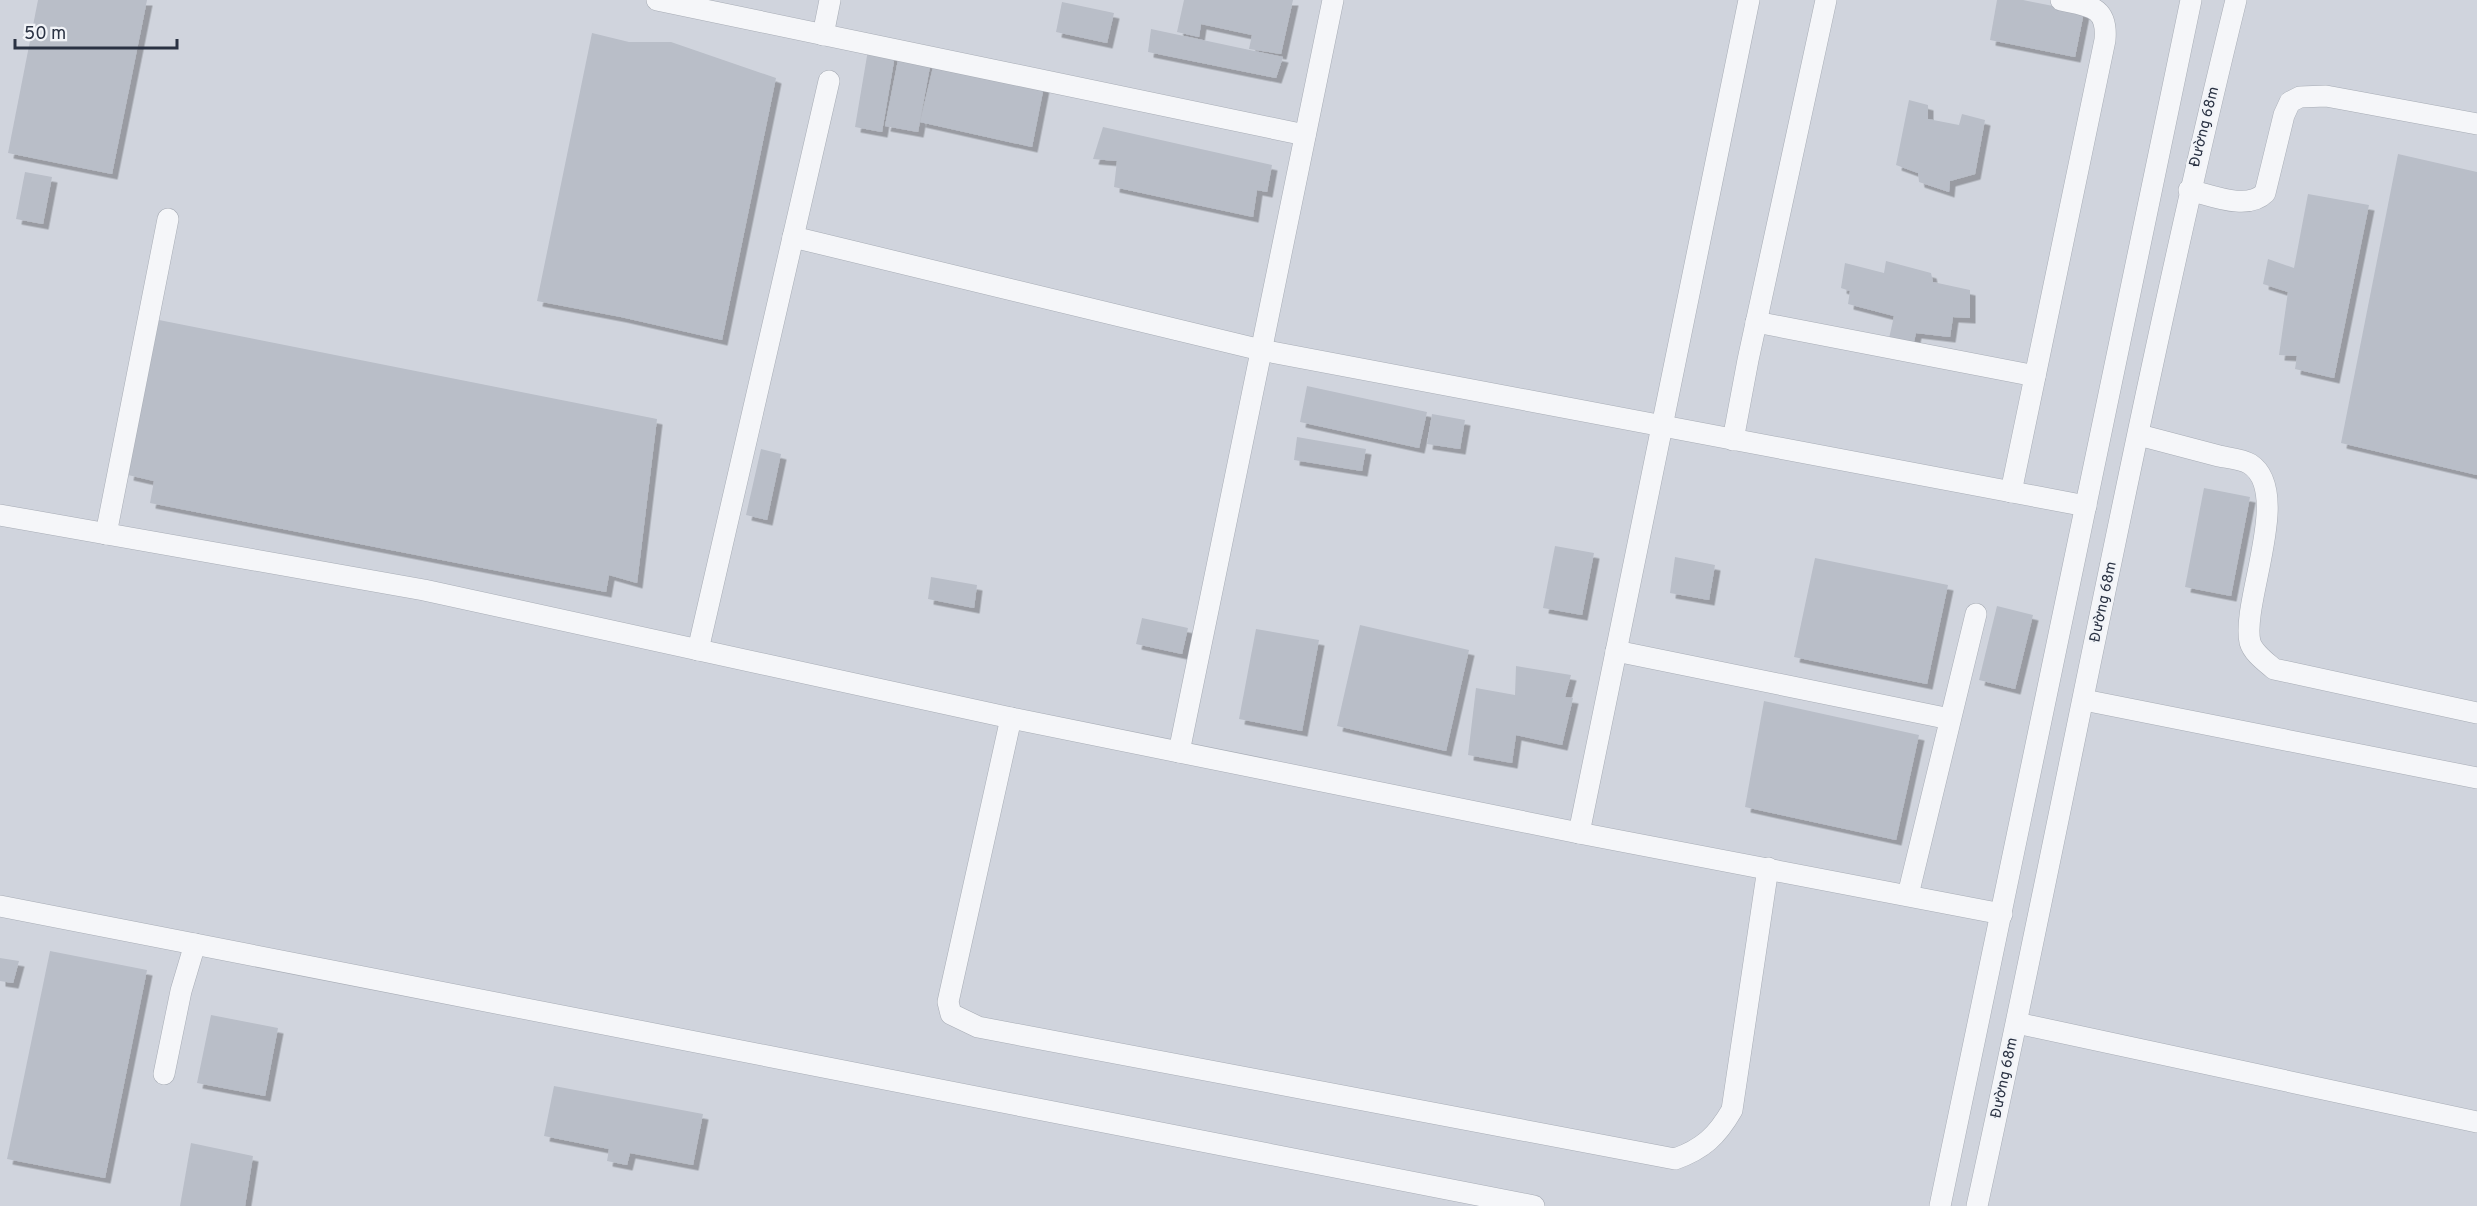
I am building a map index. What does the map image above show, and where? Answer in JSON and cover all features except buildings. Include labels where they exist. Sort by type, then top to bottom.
[{"type":"street","points":[[823,35],[830,0]]},
{"type":"street","points":[[1179,752],[1332,0]]},
{"type":"street","points":[[1579,833],[1749,0]]},
{"type":"street","points":[[1732,440],[1826,0]]},
{"type":"street","points":[[2010,492],[2106,27],[2103,16],[2090,6],[2061,0]]},
{"type":"street","points":[[1940,1206],[2191,0]]},
{"type":"street","name":"Đường 68m","points":[[1977,1206],[2189,190],[2236,0]]},
{"type":"street","points":[[667,1],[1305,135]]},
{"type":"street","points":[[698,650],[829,81]]},
{"type":"street","points":[[2189,190],[2240,201],[2260,199],[2265,193],[2284,115],[2290,102],[2300,97],[2326,96],[2477,124]]},
{"type":"street","points":[[105,534],[168,219]]},
{"type":"street","points":[[793,237],[1261,350],[2086,506]]},
{"type":"street","points":[[1756,322],[2035,376]]},
{"type":"street","points":[[2139,435],[2249,464],[2262,480],[2266,499],[2266,532],[2249,628],[2250,644],[2274,669],[2477,713]]},
{"type":"street","points":[[0,515],[424,590],[1011,718],[1579,833],[2002,914]]},
{"type":"street","points":[[1908,896],[1976,614]]},
{"type":"street","points":[[1616,651],[1950,719]]},
{"type":"street","points":[[2084,700],[2477,778]]},
{"type":"street","points":[[1011,718],[948,1002],[951,1014],[978,1027],[1675,1159],[1697,1151],[1721,1129],[1732,1110],[1768,868]]},
{"type":"street","points":[[0,906],[1534,1206]]},
{"type":"street","points":[[164,1074],[195,944]]},
{"type":"street","points":[[2017,1023],[2477,1122]]},
{"type":"shaded area","points":[[0,0],[2477,0],[2477,1206],[0,1206]]}]
